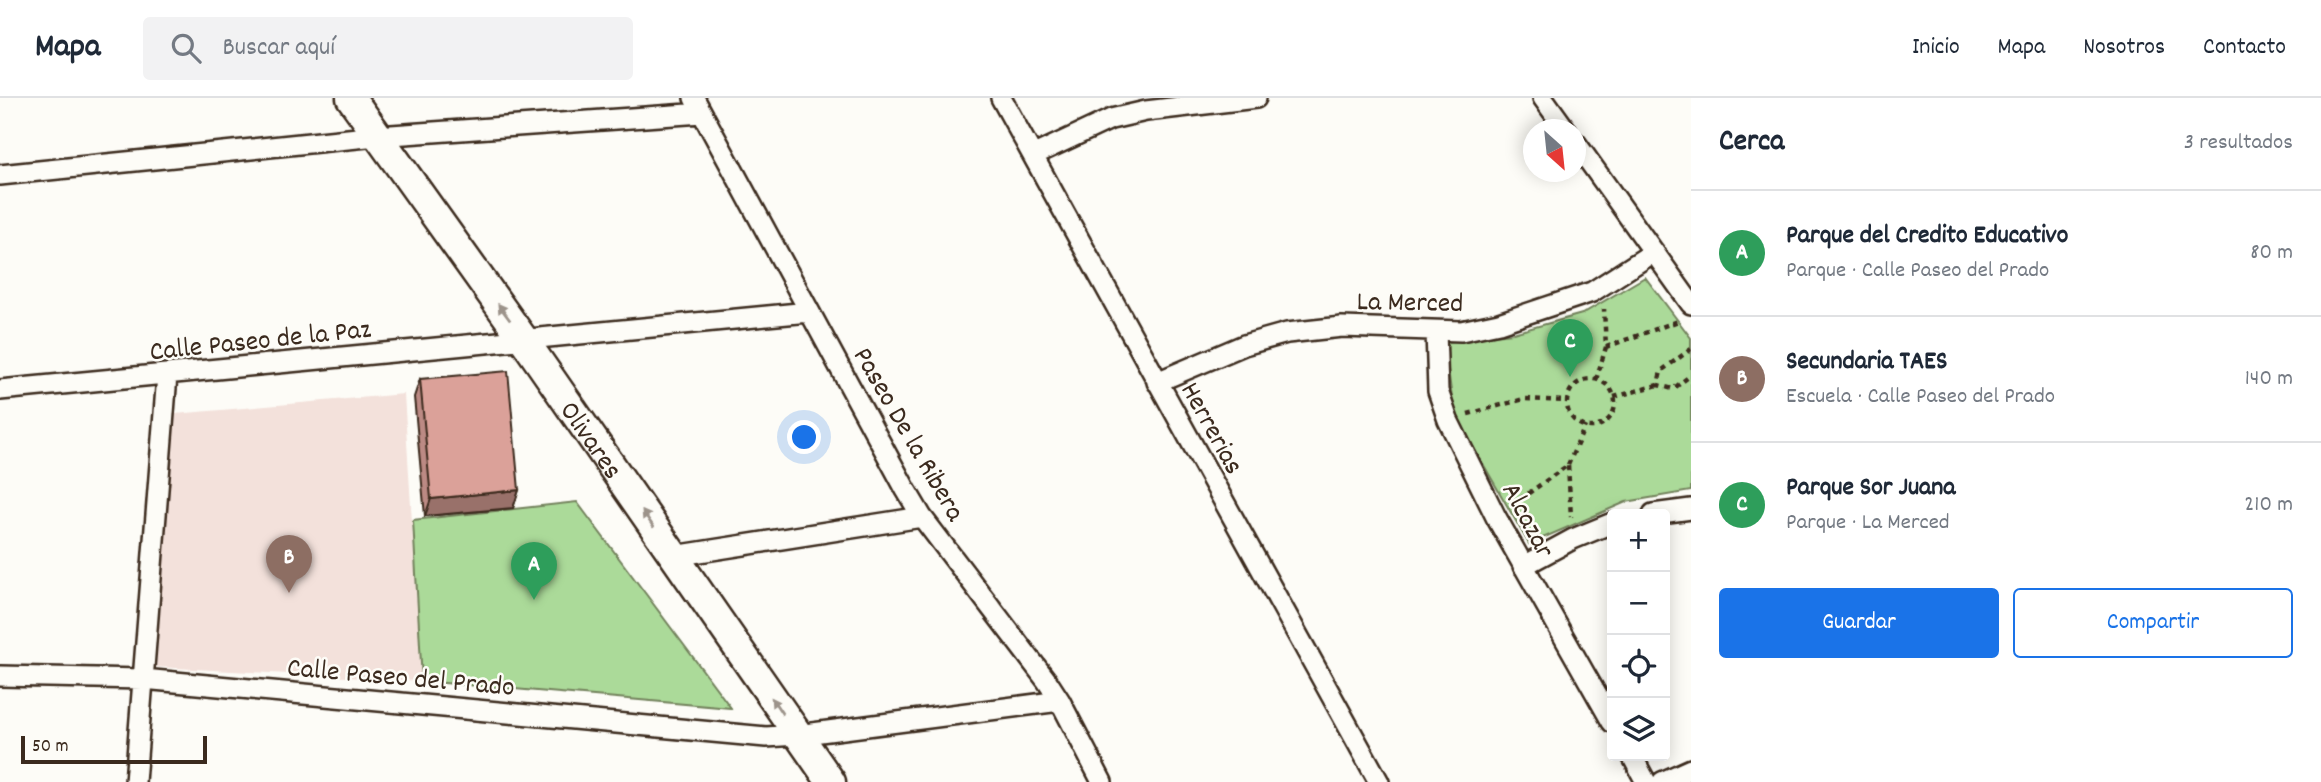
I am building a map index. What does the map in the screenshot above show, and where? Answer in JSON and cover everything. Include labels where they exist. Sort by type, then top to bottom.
[{"type":"main road","name":"Olivares","points":[[351,98],[524,340],[831,782]]},
{"type":"street","name":"Herrerias","points":[[1001,98],[1379,782]]},
{"type":"street","points":[[1034,155],[1111,119],[1146,111],[1256,98]]},
{"type":"street","points":[[1543,98],[1558,119]]},
{"type":"street","points":[[0,175],[698,106]]},
{"type":"street","name":"Paseo De la Ribera","points":[[698,106],[922,517],[1060,701],[1102,782]]},
{"type":"street","points":[[1586,157],[1691,304]]},
{"type":"street","name":"La Merced","points":[[1157,382],[1244,345],[1287,333],[1342,327],[1461,331],[1499,323],[1578,298],[1603,286],[1654,252]]},
{"type":"street","name":"Calle Paseo de la Paz","points":[[0,390],[809,312]]},
{"type":"street","name":"Alcazar","points":[[1436,331],[1438,391],[1448,420],[1522,566],[1607,713]]},
{"type":"street","points":[[135,782],[167,375]]},
{"type":"street","points":[[1670,512],[1691,509]]},
{"type":"street","points":[[674,556],[922,517]]},
{"type":"street","points":[[1522,566],[1573,539],[1607,525]]},
{"type":"street","name":"Calle Paseo del Prado","points":[[0,676],[143,680],[733,735],[797,735],[1060,701]]},
{"type":"street","points":[[1635,761],[1646,782]]},
{"type":"street","points":[[1662,782],[1691,769]]},
{"type":"path","points":[[1596,380],[1606,347],[1603,286]]},
{"type":"path","points":[[1606,347],[1691,316]]},
{"type":"path","points":[[1658,385],[1661,371],[1691,349]]},
{"type":"path","points":[[1614,397],[1658,385],[1673,390],[1691,375]]},
{"type":"path","points":[[1584,379],[1596,380],[1606,384],[1614,397],[1614,412],[1610,418],[1596,426],[1585,426],[1573,420],[1568,413],[1567,401],[1571,389],[1577,383],[1584,379]]},
{"type":"path","points":[[1448,420],[1524,399],[1567,401]]},
{"type":"path","points":[[1573,539],[1568,465],[1585,426]]},
{"type":"path","points":[[1496,517],[1568,465]]},
{"type":"shaded area","points":[[404,394],[422,681],[156,667],[175,414]]},
{"type":"green space","points":[[1645,277],[1691,338],[1691,491],[1626,502],[1529,544],[1454,413],[1444,340],[1513,333],[1582,314]]},
{"type":"green space","points":[[577,502],[731,708],[422,681],[413,520]]},
{"type":"building","points":[[508,371],[519,490],[431,499],[420,379]]},
{"type":"place","name":"Parque Sor Juana","points":[[1570,377]]},
{"type":"place","name":"Secundaria TAES","points":[[289,593]]},
{"type":"place","name":"Parque del Credito Educativo","points":[[534,600]]}]
